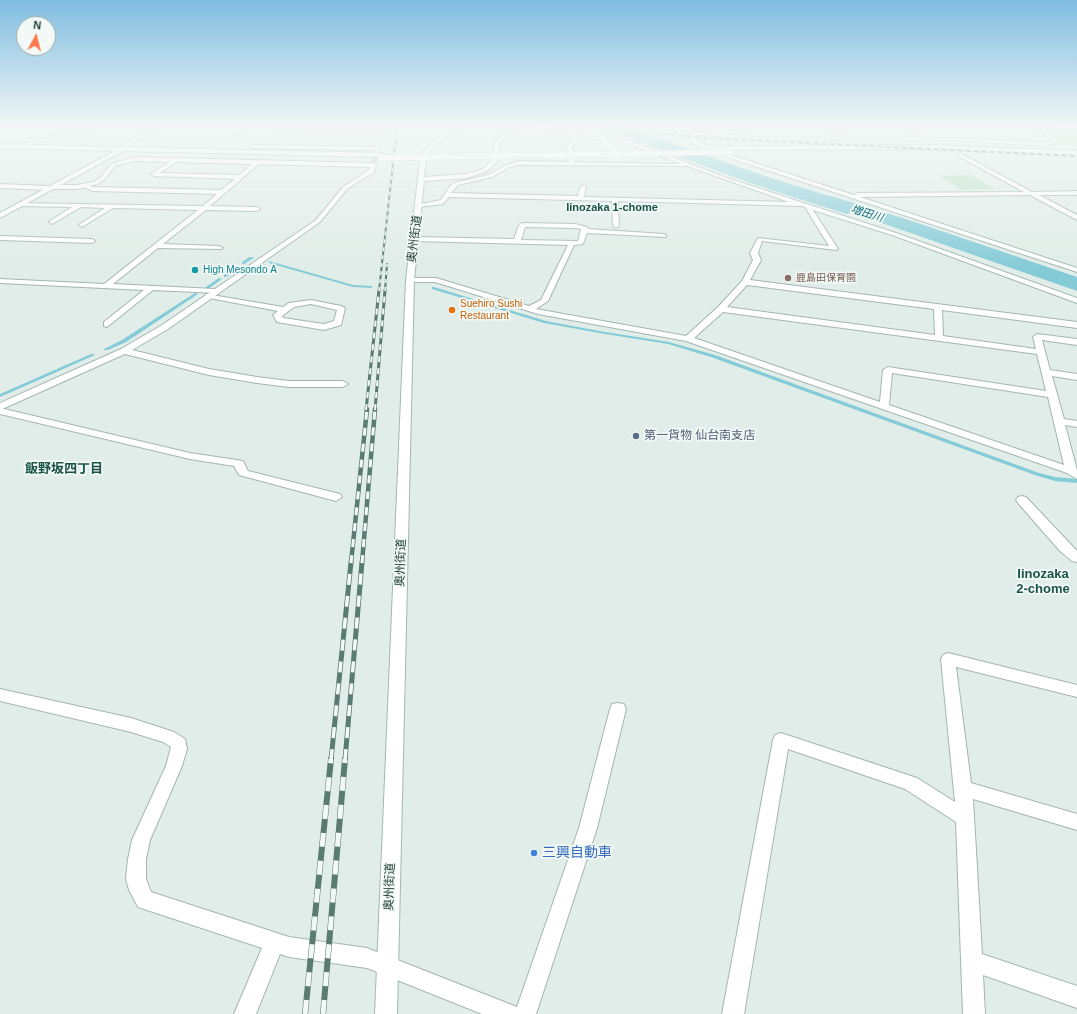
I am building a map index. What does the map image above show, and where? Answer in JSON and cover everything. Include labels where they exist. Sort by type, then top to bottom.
[{"type":"street","points":[[0,216],[74,174]]},
{"type":"street","points":[[0,186],[84,186],[101,180],[105,174]]},
{"type":"street","points":[[163,174],[241,177]]},
{"type":"street","points":[[106,286],[244,174]]},
{"type":"street","points":[[0,407],[124,351],[164,327],[318,221],[345,188],[367,174]]},
{"type":"street","name":"奥州街道","points":[[386,1014],[410,280],[422,174]]},
{"type":"street","points":[[421,179],[467,176],[472,174]]},
{"type":"street","points":[[419,205],[443,202],[456,184],[493,174]]},
{"type":"street","points":[[713,174],[806,204],[1077,301]]},
{"type":"street","points":[[781,174],[930,221],[1077,270]]},
{"type":"street","points":[[995,174],[1077,218]]},
{"type":"street","points":[[84,186],[93,189],[223,192]]},
{"type":"street","points":[[581,199],[583,187]]},
{"type":"street","points":[[1060,193],[1077,202]]},
{"type":"street","points":[[846,195],[1077,193]]},
{"type":"street","points":[[448,196],[806,204]]},
{"type":"street","points":[[615,200],[616,226]]},
{"type":"street","points":[[20,204],[257,209]]},
{"type":"street","points":[[688,339],[721,309],[745,282],[757,260],[754,253],[760,239],[834,249],[806,204]]},
{"type":"street","points":[[52,222],[80,205]]},
{"type":"street","points":[[82,225],[112,206]]},
{"type":"street","points":[[517,242],[522,225],[575,226],[585,228],[585,231],[664,236]]},
{"type":"street","points":[[414,239],[581,243],[585,231]]},
{"type":"street","points":[[0,238],[92,241]]},
{"type":"street","points":[[530,309],[544,301],[572,243]]},
{"type":"street","points":[[156,246],[219,248]]},
{"type":"street","points":[[0,280],[151,288],[212,294],[285,310],[292,305],[311,302],[341,308],[338,323],[324,327],[280,320],[277,315],[285,310]]},
{"type":"street","points":[[410,280],[436,280],[530,309],[688,339],[1074,474]]},
{"type":"street","points":[[745,282],[1077,324]]},
{"type":"street","points":[[107,324],[151,288]]},
{"type":"street","points":[[938,307],[939,338]]},
{"type":"street","points":[[721,309],[1040,352]]},
{"type":"street","points":[[1074,474],[1037,337],[1077,342]]},
{"type":"street","points":[[124,351],[209,372],[257,380],[289,384],[343,384]]},
{"type":"street","points":[[884,407],[888,370],[1052,395]]},
{"type":"street","points":[[1046,372],[1077,377]]},
{"type":"street","points":[[0,412],[190,456],[239,463],[243,473],[336,497]]},
{"type":"street","points":[[1060,421],[1077,424]]},
{"type":"street","points":[[1022,500],[1065,548],[1077,558]]},
{"type":"street","points":[[974,1014],[963,788],[948,658],[1077,690]]},
{"type":"street","points":[[0,695],[131,725],[168,737],[179,744],[178,755],[174,766],[140,840],[136,873],[139,890],[145,900],[289,947],[367,958],[387,964],[509,1014]]},
{"type":"street","points":[[525,1014],[588,828],[618,709]]},
{"type":"street","points":[[733,1014],[781,740],[911,783],[965,818]]},
{"type":"street","points":[[963,788],[1077,822]]},
{"type":"street","points":[[245,1014],[274,943]]},
{"type":"street","points":[[972,961],[1077,997]]},
{"type":"green space","points":[[971,175],[995,189],[962,190],[939,176]]},
{"type":"water","points":[[793,192],[831,196],[915,222],[1077,277],[1077,291]]},
{"type":"waterway","name":"増田川","points":[[743,174],[847,208]]},
{"type":"waterway","points":[[243,263],[252,258]]},
{"type":"waterway","points":[[270,262],[353,286],[371,287]]},
{"type":"waterway","points":[[225,276],[237,268]]},
{"type":"waterway","points":[[207,288],[220,279]]},
{"type":"waterway","points":[[433,288],[545,322],[669,343],[713,356],[1037,474],[1055,479],[1077,481]]},
{"type":"waterway","points":[[106,349],[124,341],[196,294]]},
{"type":"waterway","points":[[0,396],[93,355]]},
{"type":"railway","points":[[379,291],[392,174]]},
{"type":"railway","points":[[385,291],[387,264]]},
{"type":"railway","points":[[366,410],[379,290]]},
{"type":"railway","points":[[375,410],[385,290]]},
{"type":"railway","points":[[351,563],[367,409]]},
{"type":"railway","points":[[362,563],[375,409]]},
{"type":"railway","points":[[331,760],[351,562]]},
{"type":"railway","points":[[345,760],[362,562]]},
{"type":"railway","points":[[305,1014],[331,759]]},
{"type":"railway","points":[[323,1014],[345,759]]},
{"type":"place","name":"High Mesondo A","points":[[195,270]]},
{"type":"place","name":"鹿島田保育園","points":[[788,278]]},
{"type":"place","name":"Suehiro Sushi Restaurant","points":[[452,310]]},
{"type":"place","name":"第一貨物 仙台南支店","points":[[636,436]]},
{"type":"place","name":"三興自動車","points":[[534,853]]},
{"type":"district","name":"Iinozaka 1-chome","points":[[612,208]]},
{"type":"district","name":"飯野坂四丁目","points":[[64,469]]},
{"type":"district","name":"Iinozaka 2-chome","points":[[1043,582]]}]
